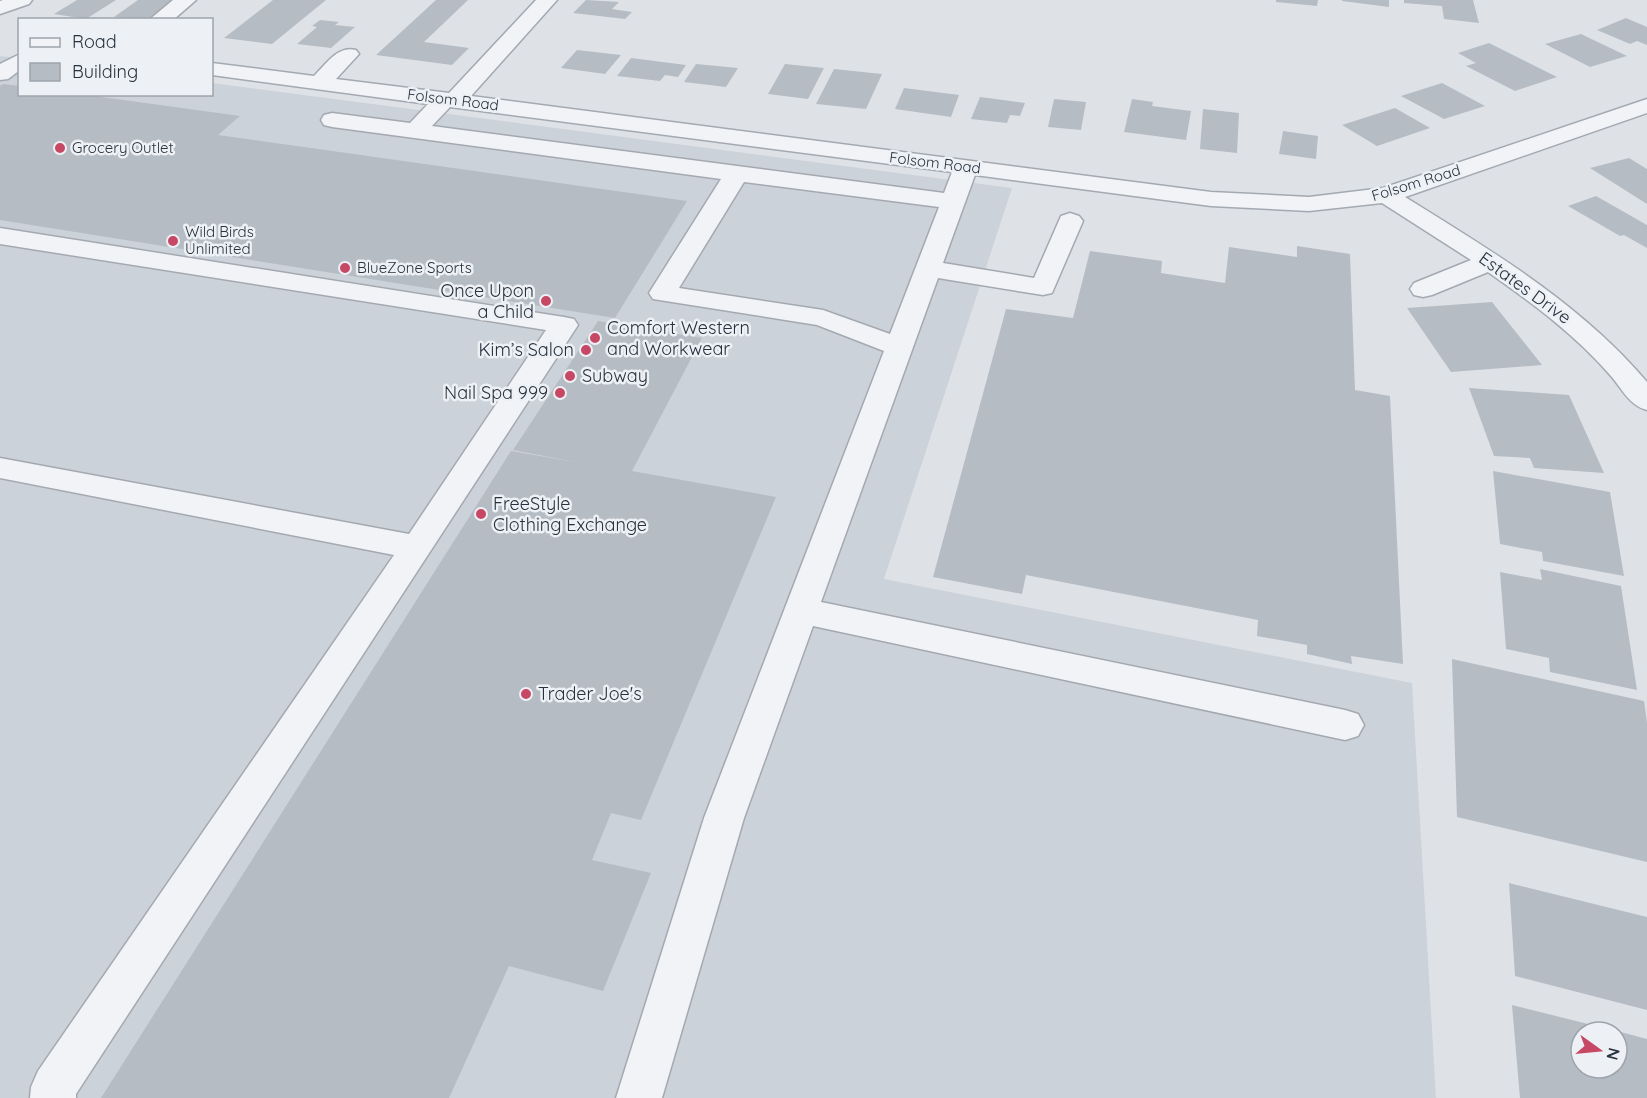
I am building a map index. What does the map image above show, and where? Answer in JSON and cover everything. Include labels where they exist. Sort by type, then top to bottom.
[{"type":"street","points":[[0,8],[22,0]]},
{"type":"street","points":[[162,18],[186,0]]},
{"type":"street","points":[[415,131],[450,99],[547,0]]},
{"type":"street","points":[[0,74],[16,49]]},
{"type":"street","points":[[319,83],[349,54]]},
{"type":"street","name":"Folsom Road","points":[[213,69],[1212,199],[1261,203],[1309,204],[1386,195],[1647,106]]},
{"type":"street","points":[[332,120],[953,202]]},
{"type":"street","points":[[639,1098],[724,818],[966,167]]},
{"type":"street","points":[[737,173],[662,293],[824,318],[900,346]]},
{"type":"street","name":"Estates Drive","points":[[1386,195],[1519,280],[1587,334],[1626,373],[1647,401]]},
{"type":"street","points":[[928,269],[1043,287],[1070,221]]},
{"type":"street","points":[[0,236],[564,325],[54,1087],[53,1098]]},
{"type":"street","points":[[1423,289],[1491,261]]},
{"type":"street","points":[[0,468],[416,547]]},
{"type":"street","points":[[801,611],[1345,725]]},
{"type":"shaded area","points":[[0,56],[18,58],[18,96],[213,96],[213,83],[1012,188],[884,579],[1412,683],[1436,1098],[0,1098]]},
{"type":"building","points":[[77,0],[116,0],[88,18],[54,14]]},
{"type":"building","points":[[138,0],[174,0],[150,18],[114,17]]},
{"type":"building","points":[[273,0],[326,0],[272,44],[224,38]]},
{"type":"building","points":[[436,0],[468,0],[424,42],[469,48],[452,65],[376,55]]},
{"type":"building","points":[[586,0],[619,2],[612,9],[632,12],[625,19],[573,13]]},
{"type":"building","points":[[1276,0],[1318,0],[1317,6],[1276,2]]},
{"type":"building","points":[[1389,0],[1389,7],[1342,1]]},
{"type":"building","points":[[1404,0],[1473,0],[1479,23],[1444,19],[1442,6],[1404,3]]},
{"type":"building","points":[[1626,18],[1647,27],[1647,45],[1637,41],[1630,44],[1597,30]]},
{"type":"building","points":[[320,20],[339,22],[335,25],[355,27],[331,48],[297,44],[317,27],[312,26]]},
{"type":"building","points":[[1581,34],[1627,56],[1590,67],[1545,44]]},
{"type":"building","points":[[1489,43],[1557,77],[1515,91],[1466,66],[1476,63],[1458,53]]},
{"type":"building","points":[[577,50],[621,55],[605,74],[561,68]]},
{"type":"building","points":[[631,58],[686,65],[678,77],[665,75],[660,81],[617,76]]},
{"type":"building","points":[[696,64],[738,68],[726,87],[684,82]]},
{"type":"building","points":[[785,64],[824,68],[808,99],[768,94]]},
{"type":"building","points":[[834,69],[882,74],[866,109],[816,104]]},
{"type":"building","points":[[1442,83],[1485,106],[1444,119],[1401,96]]},
{"type":"building","points":[[3,84],[18,86],[18,96],[95,96],[240,116],[218,135],[687,201],[615,318],[0,220],[0,86]]},
{"type":"building","points":[[904,88],[959,95],[951,117],[895,109]]},
{"type":"building","points":[[980,97],[1025,103],[1020,116],[1010,115],[1007,123],[971,119]]},
{"type":"building","points":[[1054,99],[1086,102],[1081,130],[1048,127]]},
{"type":"building","points":[[1132,99],[1153,102],[1152,106],[1191,111],[1186,140],[1124,132]]},
{"type":"building","points":[[1395,108],[1430,128],[1377,146],[1342,125]]},
{"type":"building","points":[[1203,109],[1239,113],[1237,153],[1200,149]]},
{"type":"building","points":[[1283,131],[1318,136],[1316,159],[1279,154]]},
{"type":"building","points":[[1629,158],[1647,169],[1647,204],[1590,168]]},
{"type":"building","points":[[1596,196],[1647,225],[1647,248],[1624,235],[1620,236],[1568,206]]},
{"type":"building","points":[[1297,246],[1350,254],[1355,390],[1390,396],[1403,664],[1351,656],[1352,664],[1307,654],[1307,645],[1257,636],[1258,620],[1026,575],[1022,594],[933,577],[1006,309],[1073,318],[1090,251],[1162,261],[1161,273],[1225,283],[1229,247],[1297,257]]},
{"type":"building","points":[[1492,302],[1542,365],[1451,372],[1407,308]]},
{"type":"building","points":[[598,321],[702,338],[632,471],[776,497],[641,820],[611,813],[592,860],[651,873],[603,991],[509,966],[449,1098],[101,1098],[511,451],[580,463],[513,450]]},
{"type":"building","points":[[1469,388],[1569,395],[1604,473],[1534,468],[1530,458],[1494,456]]},
{"type":"building","points":[[1493,471],[1610,492],[1624,576],[1543,561],[1542,552],[1500,544]]},
{"type":"building","points":[[1540,569],[1621,586],[1637,690],[1550,672],[1549,658],[1506,649],[1500,572],[1542,580]]},
{"type":"building","points":[[1452,659],[1644,701],[1647,723],[1647,862],[1457,817]]},
{"type":"building","points":[[1509,883],[1647,917],[1647,1010],[1515,976]]},
{"type":"building","points":[[1512,1005],[1572,1020],[1569,1020],[1569,1080],[1629,1080],[1629,1034],[1647,1039],[1647,1098],[1520,1098]]},
{"type":"place","name":"Grocery Outlet","points":[[60,148]]},
{"type":"place","name":"Wild Birds Unlimited","points":[[173,241]]},
{"type":"place","name":"BlueZone Sports","points":[[345,268]]},
{"type":"place","name":"Once Upon a Child","points":[[546,301]]},
{"type":"place","name":"Comfort Western and Workwear","points":[[595,338]]},
{"type":"place","name":"Kim’s Salon","points":[[586,350]]},
{"type":"place","name":"Subway","points":[[570,376]]},
{"type":"place","name":"Nail Spa 999","points":[[560,393]]},
{"type":"place","name":"FreeStyle Clothing Exchange","points":[[481,514]]},
{"type":"place","name":"Trader Joe's","points":[[526,694]]}]
